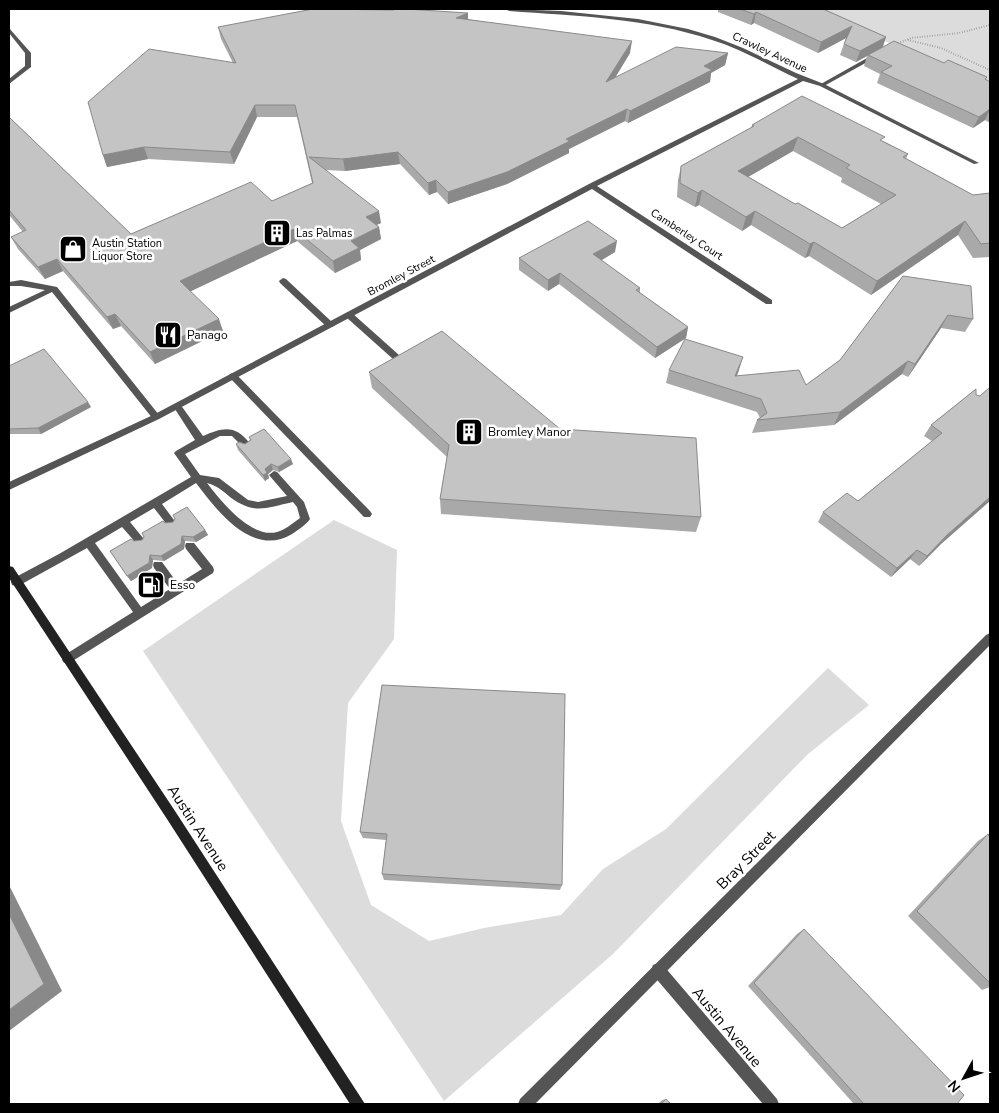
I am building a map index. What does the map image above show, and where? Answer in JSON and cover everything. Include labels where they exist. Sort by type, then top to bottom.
[{"type":"main road","name":"Austin Avenue","points":[[9,570],[358,1104]]},
{"type":"street","name":"Crawley Avenue","points":[[509,9],[638,21],[674,27],[730,44],[752,53],[802,79],[822,85],[976,163]]},
{"type":"street","points":[[9,30],[28,53],[28,67],[9,82]]},
{"type":"street","points":[[822,85],[890,48]]},
{"type":"street","name":"Bromley Street","points":[[9,486],[156,417],[592,186],[802,79]]},
{"type":"street","name":"Camberley Court","points":[[592,186],[768,302]]},
{"type":"street","points":[[283,281],[330,325]]},
{"type":"street","points":[[9,284],[21,282],[54,289],[156,417]]},
{"type":"street","points":[[9,310],[54,289]]},
{"type":"street","points":[[349,315],[396,357]]},
{"type":"street","points":[[233,376],[367,514]]},
{"type":"street","points":[[177,406],[201,440]]},
{"type":"street","points":[[246,445],[234,433],[219,433],[201,440],[179,453],[197,478],[235,521],[243,528],[259,536],[274,538],[288,532],[305,519],[301,505],[274,475]]},
{"type":"street","points":[[16,582],[89,542],[197,478],[216,481],[245,503],[258,506],[295,498]]},
{"type":"street","points":[[156,502],[171,523]]},
{"type":"street","points":[[123,521],[140,541]]},
{"type":"street","points":[[89,542],[139,613]]},
{"type":"street","points":[[67,659],[209,570],[190,546]]},
{"type":"street","points":[[158,565],[176,590]]},
{"type":"street","name":"Bray Street","points":[[525,1104],[990,638]]},
{"type":"street","name":"Austin Avenue","points":[[658,970],[772,1104]]},
{"type":"path","points":[[890,48],[905,40],[931,34],[958,33],[990,25]]},
{"type":"path","points":[[905,40],[941,48],[990,70]]},
{"type":"shaded area","points":[[821,9],[990,9],[990,83],[891,44]]},
{"type":"shaded area","points":[[334,520],[397,550],[394,639],[348,703],[341,821],[371,905],[429,941],[484,928],[561,915],[603,869],[666,829],[828,668],[869,705],[808,754],[613,954],[444,1101],[143,651]]},
{"type":"building","points":[[313,9],[406,9],[468,13],[456,18],[632,41],[606,82],[676,47],[728,53],[704,66],[712,70],[630,111],[627,109],[566,139],[570,141],[507,172],[448,192],[436,180],[428,183],[398,152],[343,159],[309,157],[379,211],[366,217],[379,227],[351,241],[359,248],[333,261],[294,229],[180,281],[219,319],[150,352],[115,314],[107,317],[57,259],[38,267],[11,237],[26,230],[9,210],[9,117],[131,234],[251,182],[272,201],[313,183],[295,105],[255,105],[230,152],[144,147],[103,155],[88,102],[149,49],[236,63],[218,27]]},
{"type":"building","points":[[740,9],[823,9],[886,37],[860,51],[844,44],[852,26],[821,42],[756,12],[754,14]]},
{"type":"building","points":[[894,41],[944,63],[948,60],[987,77],[985,79],[990,82],[990,109],[979,117],[881,72],[892,66],[868,55]]},
{"type":"building","points":[[802,96],[885,137],[880,140],[908,154],[903,157],[973,195],[990,193],[990,243],[981,244],[965,221],[877,281],[814,242],[810,244],[755,211],[746,217],[702,190],[698,193],[680,183],[681,166],[754,126],[752,125]],"holes":[[[798,137],[850,165],[846,168],[896,195],[842,228],[798,203],[795,204],[738,171]]]},
{"type":"building","points":[[588,221],[617,241],[593,254],[640,288],[636,290],[688,327],[657,347],[560,273],[548,280],[519,258]]},
{"type":"building","points":[[903,276],[971,286],[973,319],[948,315],[915,364],[908,361],[840,412],[757,420],[767,413],[761,399],[669,370],[685,339],[743,357],[735,376],[799,370],[806,385],[840,360]]},
{"type":"building","name":"Bromley Manor","points":[[442,331],[560,429],[696,438],[701,517],[440,499],[449,445],[369,372]]},
{"type":"building","points":[[44,349],[88,402],[38,428],[9,429],[9,366]]},
{"type":"building","points":[[990,387],[990,497],[947,535],[927,556],[917,550],[897,568],[823,512],[847,493],[858,501],[942,433],[931,425],[976,389],[976,395],[980,396]]},
{"type":"building","points":[[264,429],[291,459],[278,467],[271,464],[265,469],[267,473],[263,475],[236,444],[239,442],[245,444],[251,440],[249,437]]},
{"type":"building","points":[[187,507],[205,530],[193,537],[182,536],[181,544],[161,556],[150,555],[149,563],[127,576],[110,551],[131,539],[134,541],[142,540],[144,537],[142,533],[163,521],[165,523],[173,522],[175,519],[173,515]]},
{"type":"building","points":[[382,685],[565,694],[562,885],[382,874],[387,834],[360,832]]},
{"type":"building","points":[[988,834],[990,837],[990,983],[917,911]]},
{"type":"building","points":[[9,914],[44,984],[9,1010]]},
{"type":"building","points":[[804,929],[964,1095],[957,1104],[864,1104],[754,983]]},
{"type":"building","points":[[666,1099],[671,1104],[661,1104]]},
{"type":"place","name":"Las Palmas","points":[[277,233]]},
{"type":"place","name":"Austin Station Liquor Store","points":[[73,249]]},
{"type":"place","name":"Panago","points":[[168,335]]},
{"type":"place","name":"Bromley Manor","points":[[469,432]]},
{"type":"place","name":"Esso","points":[[151,585]]}]
